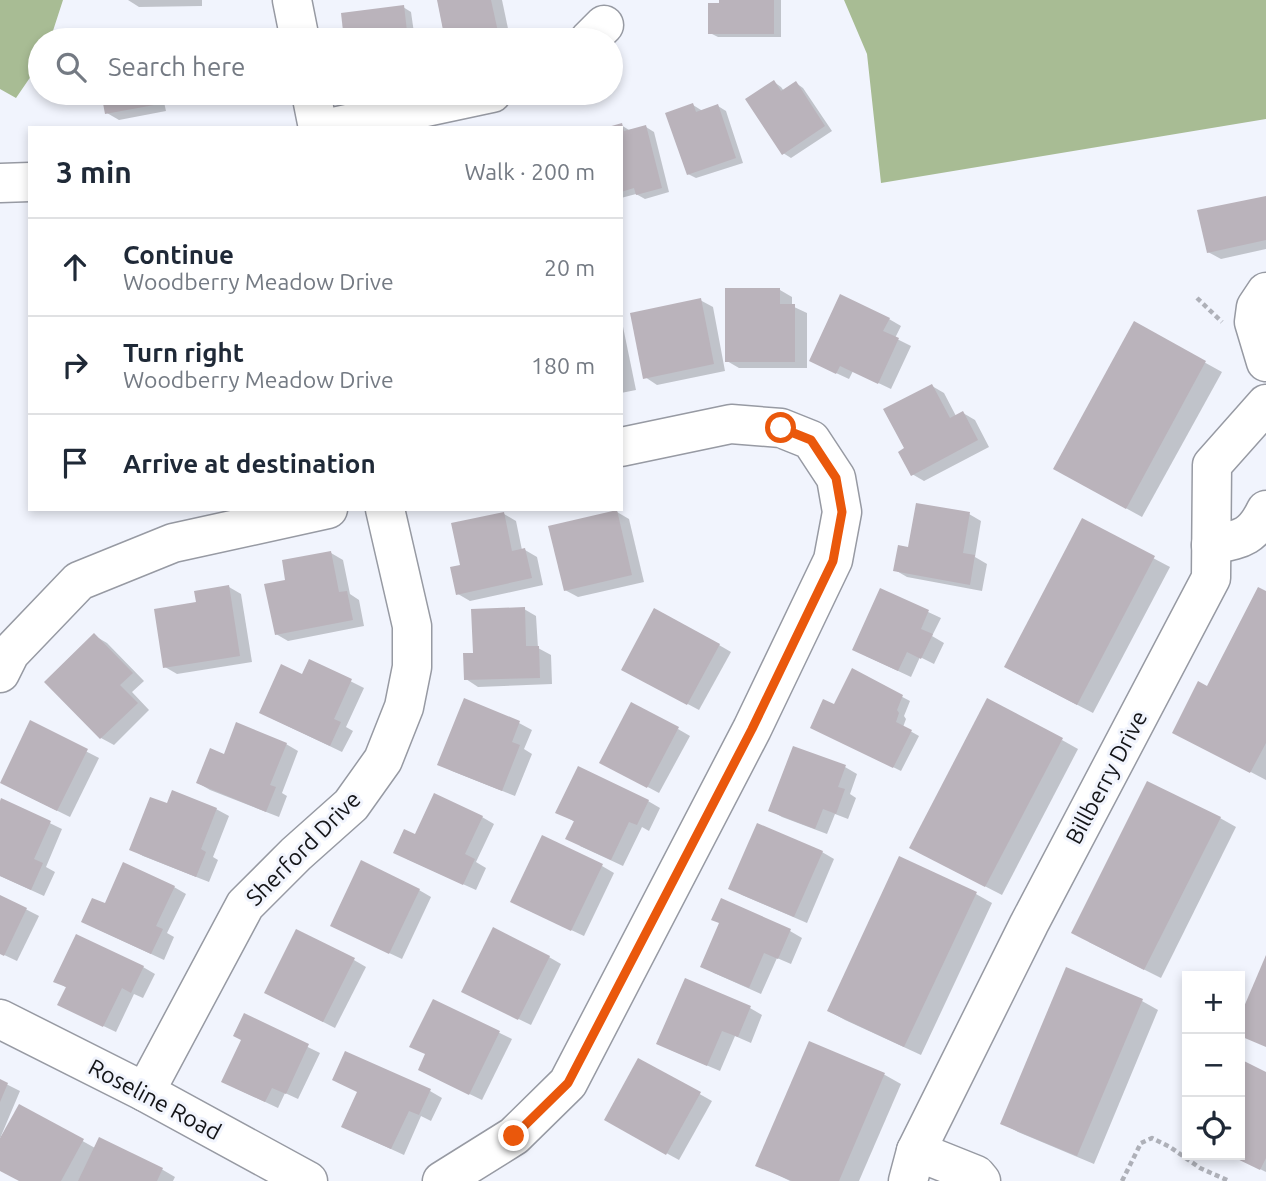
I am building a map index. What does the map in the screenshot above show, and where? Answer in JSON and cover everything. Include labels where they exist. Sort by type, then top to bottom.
[{"type":"street","points":[[292,0],[298,28]]},
{"type":"street","points":[[313,105],[318,126]]},
{"type":"street","points":[[337,126],[436,105]]},
{"type":"street","points":[[0,183],[28,182]]},
{"type":"street","points":[[1266,292],[1255,307],[1254,322],[1266,362]]},
{"type":"street","name":"Billberry Drive","points":[[981,1181],[976,1175],[912,1166],[1029,924],[1211,578],[1212,465],[1266,404]]},
{"type":"street","points":[[442,1181],[514,1136],[568,1083],[752,729],[833,561],[842,512],[836,478],[811,440],[781,428],[731,424],[623,447]]},
{"type":"street","points":[[1211,545],[1242,539],[1259,524],[1266,510]]},
{"type":"street","points":[[0,673],[10,653],[79,581],[173,543],[319,511]]},
{"type":"street","name":"Sherford Drive","points":[[145,1092],[245,905],[351,805],[383,760],[404,707],[412,667],[412,626],[385,511]]},
{"type":"street","name":"Roseline Road","points":[[0,1019],[145,1092],[308,1181]]},
{"type":"path","points":[[1198,298],[1231,330]]},
{"type":"path","points":[[1122,1181],[1141,1143],[1152,1138],[1200,1168],[1230,1181]]},
{"type":"green space","points":[[0,0],[63,0],[54,28],[28,28],[28,80],[16,98],[0,89]]},
{"type":"green space","points":[[844,0],[1266,0],[1266,119],[881,183],[867,54]]},
{"type":"building","points":[[437,0],[491,0],[497,28],[443,28]]},
{"type":"building","points":[[719,0],[774,0],[774,34],[708,34],[708,3],[719,3]]},
{"type":"building","points":[[404,5],[407,28],[343,28],[341,13]]},
{"type":"building","points":[[774,80],[781,91],[796,81],[825,126],[782,155],[745,99]]},
{"type":"building","points":[[693,103],[696,112],[718,104],[736,158],[687,175],[665,113]]},
{"type":"building","points":[[103,105],[154,105],[105,114]]},
{"type":"building","points":[[646,125],[662,188],[636,195],[634,188],[623,191],[623,127],[624,131]]},
{"type":"building","points":[[1266,196],[1266,240],[1207,253],[1197,210]]},
{"type":"building","points":[[725,288],[780,288],[780,304],[795,304],[795,362],[725,362]]},
{"type":"building","points":[[840,294],[890,318],[883,331],[899,338],[878,384],[840,366],[836,374],[809,361]]},
{"type":"building","points":[[701,298],[714,364],[643,379],[630,313]]},
{"type":"building","points":[[1134,321],[1206,361],[1126,509],[1053,469]]},
{"type":"building","points":[[932,384],[950,418],[963,411],[978,440],[911,476],[898,452],[904,448],[883,409]]},
{"type":"building","points":[[916,503],[970,512],[963,553],[975,555],[970,585],[893,571],[898,545],[908,547]]},
{"type":"building","points":[[617,511],[632,575],[564,591],[548,526]]},
{"type":"building","points":[[504,512],[512,551],[525,548],[532,578],[456,595],[450,567],[460,565],[451,523]]},
{"type":"building","points":[[1082,518],[1155,556],[1077,705],[1004,667]]},
{"type":"building","points":[[331,551],[339,592],[347,591],[353,620],[275,635],[264,584],[285,580],[282,560]]},
{"type":"building","points":[[229,585],[240,656],[163,668],[154,609],[196,602],[194,591]]},
{"type":"building","points":[[1258,587],[1266,591],[1266,743],[1250,773],[1172,733],[1198,681],[1207,686]]},
{"type":"building","points":[[880,588],[929,610],[921,629],[933,634],[921,659],[907,652],[898,671],[852,650]]},
{"type":"building","points":[[525,607],[526,646],[539,646],[540,678],[464,680],[463,653],[473,653],[471,609]]},
{"type":"building","points":[[654,608],[720,644],[687,705],[621,670]]},
{"type":"building","points":[[94,633],[133,673],[120,685],[138,703],[100,739],[44,682]]},
{"type":"building","points":[[309,659],[352,679],[334,719],[341,722],[330,746],[259,713],[281,664],[302,674]]},
{"type":"building","points":[[852,668],[903,695],[896,722],[912,730],[893,768],[810,728],[823,699],[834,704]]},
{"type":"building","points":[[464,698],[520,721],[512,742],[520,745],[502,791],[437,765]]},
{"type":"building","points":[[987,698],[1063,738],[985,887],[909,848]]},
{"type":"building","points":[[631,702],[679,727],[647,788],[599,763]]},
{"type":"building","points":[[30,720],[88,749],[57,811],[0,783]]},
{"type":"building","points":[[236,722],[287,743],[270,785],[276,787],[266,812],[196,783],[210,748],[224,754]]},
{"type":"building","points":[[793,746],[846,765],[838,787],[845,789],[836,814],[823,809],[815,829],[768,811]]},
{"type":"building","points":[[578,766],[649,800],[637,825],[629,822],[611,860],[565,839],[574,821],[555,813]]},
{"type":"building","points":[[1147,781],[1221,817],[1144,970],[1071,933]]},
{"type":"building","points":[[172,790],[217,808],[201,849],[206,852],[196,877],[129,850],[150,797],[167,803]]},
{"type":"building","points":[[434,793],[483,816],[465,854],[475,859],[463,885],[393,853],[404,829],[415,834]]},
{"type":"building","points":[[1,798],[51,821],[34,859],[43,863],[31,890],[0,876]]},
{"type":"building","points":[[757,823],[823,851],[794,917],[728,889]]},
{"type":"building","points":[[542,835],[603,864],[571,931],[510,902]]},
{"type":"building","points":[[899,856],[977,892],[904,1047],[827,1011]]},
{"type":"building","points":[[361,860],[420,889],[389,954],[330,926]]},
{"type":"building","points":[[123,862],[175,886],[156,926],[163,929],[151,954],[81,922],[92,898],[105,903]]},
{"type":"building","points":[[0,895],[27,908],[4,956],[0,954]]},
{"type":"building","points":[[721,898],[791,929],[778,959],[764,953],[749,988],[700,967],[719,923],[711,920]]},
{"type":"building","points":[[493,927],[550,956],[518,1020],[461,992]]},
{"type":"building","points":[[296,929],[355,958],[323,1022],[264,993]]},
{"type":"building","points":[[76,934],[144,966],[131,993],[122,988],[103,1027],[57,1005],[66,987],[53,982]]},
{"type":"building","points":[[1266,955],[1266,1047],[1245,1038],[1245,1004]]},
{"type":"building","points":[[1066,967],[1143,999],[1077,1156],[1000,1124]]},
{"type":"building","points":[[685,978],[751,1006],[738,1037],[722,1031],[707,1066],[656,1044]]},
{"type":"building","points":[[433,999],[500,1031],[469,1095],[418,1070],[425,1054],[409,1047]]},
{"type":"building","points":[[244,1013],[309,1044],[286,1094],[272,1088],[265,1102],[221,1082],[241,1040],[233,1036]]},
{"type":"building","points":[[809,1041],[885,1073],[839,1181],[792,1181],[755,1166]]},
{"type":"building","points":[[345,1051],[431,1089],[419,1115],[409,1111],[391,1149],[341,1127],[357,1092],[332,1080]]},
{"type":"building","points":[[638,1058],[701,1092],[666,1155],[604,1120]]},
{"type":"building","points":[[1245,1062],[1266,1072],[1266,1158],[1260,1170],[1239,1160],[1245,1160]]},
{"type":"building","points":[[0,1079],[8,1083],[0,1102]]},
{"type":"building","points":[[19,1104],[84,1139],[61,1181],[19,1181],[0,1171],[0,1138]]},
{"type":"building","points":[[99,1137],[163,1168],[157,1181],[78,1181]]},
{"type":"route","points":[[514,1136],[568,1083],[752,729],[833,561],[842,512],[836,478],[811,440],[781,428]]}]
